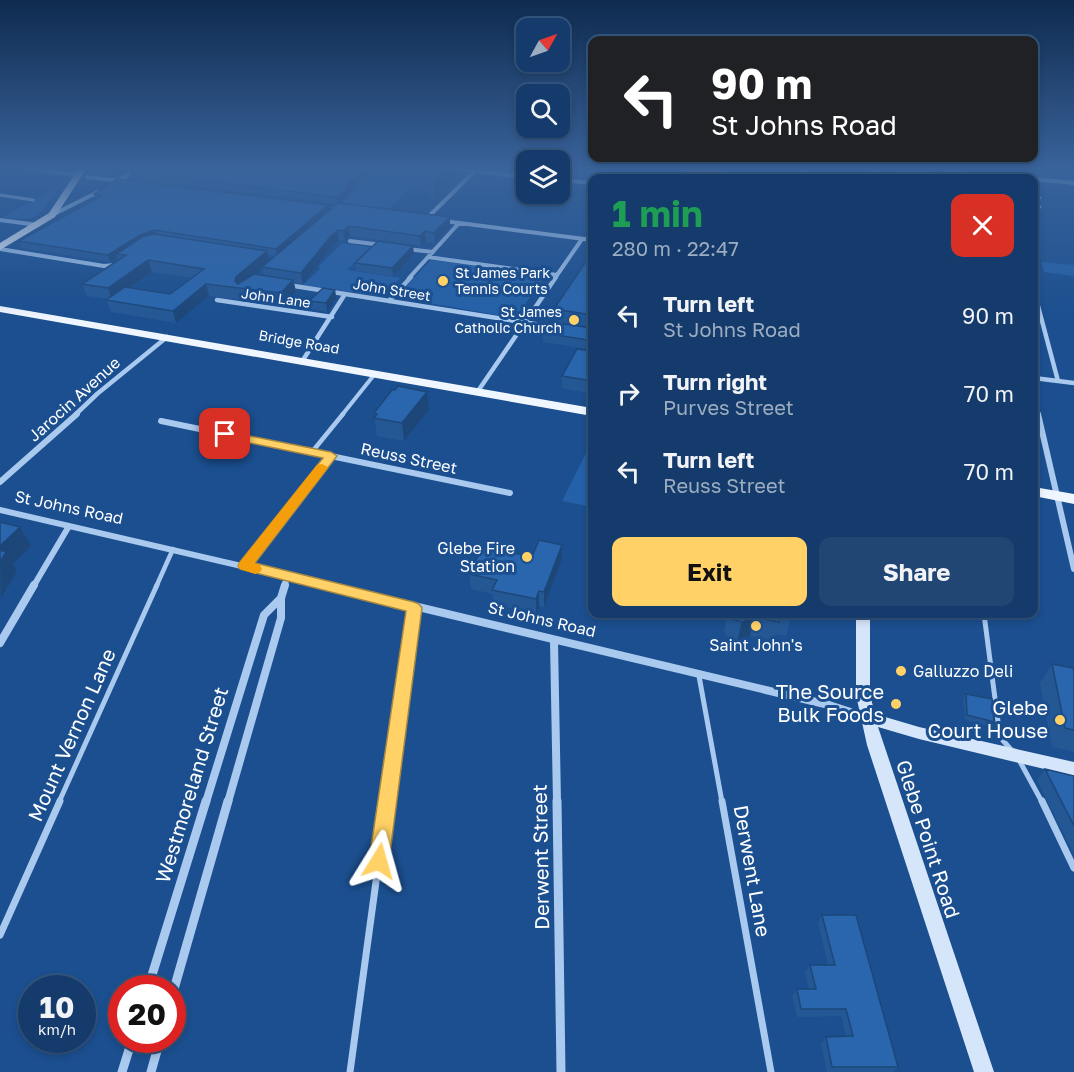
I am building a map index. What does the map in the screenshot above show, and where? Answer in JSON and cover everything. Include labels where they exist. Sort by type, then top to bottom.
[{"type":"main road","points":[[0,248],[47,218]]},
{"type":"main road","name":"Bridge Road","points":[[0,309],[376,372],[588,411]]},
{"type":"main road","points":[[1038,493],[1074,499]]},
{"type":"street","points":[[415,218],[588,240]]},
{"type":"street","points":[[0,220],[38,225]]},
{"type":"street","points":[[389,301],[459,223]]},
{"type":"street","points":[[478,390],[582,239]]},
{"type":"street","points":[[350,241],[386,246]]},
{"type":"street","points":[[396,247],[433,252]]},
{"type":"street","points":[[0,248],[104,266],[118,264]]},
{"type":"street","points":[[428,257],[557,275]]},
{"type":"street","name":"John Street","points":[[283,285],[562,328]]},
{"type":"street","points":[[303,360],[345,294]]},
{"type":"street","name":"John Lane","points":[[217,300],[332,317]]},
{"type":"street","points":[[1038,306],[1058,381]]},
{"type":"street","name":"Jarocin Avenue","points":[[0,482],[54,436],[97,394],[167,337]]},
{"type":"street","points":[[1038,378],[1074,383]]},
{"type":"street","points":[[1038,415],[1074,569]]},
{"type":"street","name":"Reuss Street","points":[[161,421],[510,493]]},
{"type":"street","points":[[245,566],[331,456]]},
{"type":"street","name":"St Johns Road","points":[[0,510],[829,705],[919,733],[1074,769]]},
{"type":"street","points":[[0,643],[69,526]]},
{"type":"street","name":"Westmoreland Street","points":[[178,975],[282,618],[281,598],[287,577]]},
{"type":"street","name":"Westmoreland Street","points":[[152,975],[264,615],[281,598]]},
{"type":"street","name":"Glebe Point Road","points":[[863,618],[863,695],[868,718],[984,1072]]},
{"type":"street","name":"Derwent Street","points":[[554,640],[561,1072]]},
{"type":"street","points":[[122,1072],[128,1053]]},
{"type":"street","points":[[150,1072],[156,1053]]},
{"type":"lane","points":[[312,452],[376,372]]},
{"type":"lane","name":"Mount Vernon Lane","points":[[0,935],[173,549]]},
{"type":"lane","points":[[350,1072],[414,608]]},
{"type":"lane","points":[[985,618],[1000,737],[1017,757],[1031,779],[1074,868]]},
{"type":"lane","name":"Derwent Lane","points":[[699,676],[771,1072]]},
{"type":"shaded area","points":[[342,243],[370,247],[347,270],[401,278],[380,296],[303,285]]},
{"type":"shaded area","points":[[431,260],[545,276],[515,318],[400,298],[403,290]]},
{"type":"shaded area","points":[[1041,262],[1074,265],[1074,276],[1044,272]]},
{"type":"shaded area","points":[[588,449],[588,506],[562,501]]},
{"type":"building","points":[[61,218],[313,218],[276,249],[155,230],[140,235],[108,255],[19,241]]},
{"type":"building","points":[[320,218],[449,218],[434,233],[425,231],[420,236],[349,226],[343,231],[338,230],[330,237],[301,273],[262,267]]},
{"type":"building","points":[[153,234],[267,251],[236,277],[235,281],[238,284],[254,274],[293,280],[281,293],[206,284],[173,311],[106,300],[125,287],[170,294],[204,269],[148,260],[108,288],[82,284],[126,255],[116,254],[142,237]]},
{"type":"building","points":[[378,241],[413,246],[392,268],[355,263]]},
{"type":"building","points":[[587,260],[588,260],[588,314],[554,309]]},
{"type":"building","points":[[323,288],[335,290],[326,303],[309,301]]},
{"type":"building","points":[[549,322],[588,327],[588,340],[543,333]]},
{"type":"building","points":[[577,349],[588,351],[588,380],[562,376]]},
{"type":"building","points":[[398,386],[427,392],[402,423],[374,418],[377,414],[374,413],[392,390]]},
{"type":"building","points":[[0,522],[20,527],[0,546]]},
{"type":"building","points":[[539,540],[562,545],[544,592],[539,591],[536,599],[492,590],[497,580],[469,574],[483,546],[532,557]]},
{"type":"building","points":[[0,550],[6,552],[0,562]]},
{"type":"building","points":[[731,618],[752,618],[742,622]]},
{"type":"building","points":[[760,618],[780,618],[779,622]]},
{"type":"building","points":[[1052,664],[1073,668],[1074,671],[1074,730],[1065,728]]},
{"type":"building","points":[[966,694],[992,699],[994,722],[967,715]]},
{"type":"building","points":[[1045,769],[1074,776],[1074,826]]},
{"type":"building","points":[[822,915],[856,915],[898,1067],[832,1067],[826,1037],[853,1036],[846,1009],[801,1009],[797,989],[816,989],[810,965],[835,965]]},
{"type":"slow traffic","points":[[255,569],[245,566],[322,467]]},
{"type":"place","name":"St James Park Tennis Courts","points":[[443,281]]},
{"type":"place","name":"St James Catholic Church","points":[[574,320]]},
{"type":"place","name":"Glebe Fire Station","points":[[527,557]]},
{"type":"place","name":"Saint John's","points":[[756,626]]},
{"type":"place","name":"Galluzzo Deli","points":[[901,671]]},
{"type":"place","name":"The Source Bulk Foods","points":[[896,704]]},
{"type":"place","name":"Glebe Court House","points":[[1060,720]]},
{"type":"route","points":[[225,434],[331,456],[245,566],[414,608],[379,861]]}]
